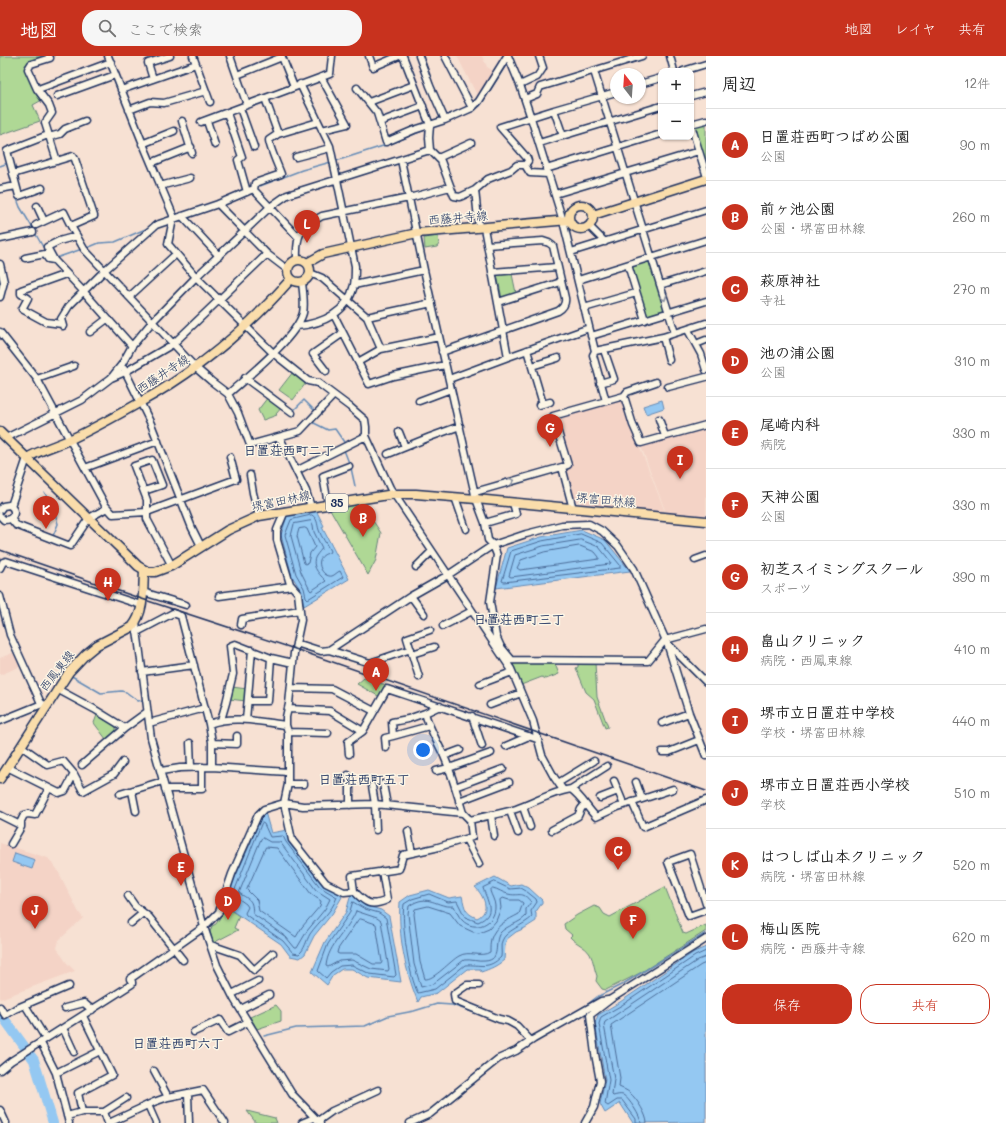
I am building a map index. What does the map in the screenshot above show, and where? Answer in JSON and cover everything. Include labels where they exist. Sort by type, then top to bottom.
[{"type":"main road","points":[[593,215],[706,180]]},
{"type":"main road","points":[[578,205],[589,208],[593,215],[593,219],[589,226],[585,229],[577,229],[566,220],[569,212],[578,205]]},
{"type":"main road","name":"西藤井寺線","points":[[307,263],[323,254],[417,233],[566,220]]},
{"type":"main road","points":[[297,260],[307,263],[310,269],[308,279],[298,283],[291,279],[288,274],[291,264],[297,260]]},
{"type":"main road","name":"西藤井寺線","points":[[27,458],[35,453],[69,440],[140,403],[196,368],[245,327],[291,279]]},
{"type":"main road","points":[[3,435],[144,570],[143,592],[136,622]]},
{"type":"main road","name":"堺富田林線","points":[[144,570],[148,572],[155,572],[172,566],[201,546],[234,527],[258,516],[394,494],[455,497],[476,496],[513,503],[573,509],[589,517],[706,522]]},
{"type":"main road","name":"西鳳東線","points":[[3,773],[21,746],[44,704],[69,672],[97,645],[132,627],[136,622]]},
{"type":"street","points":[[49,56],[50,58],[31,64],[28,69],[38,91],[51,109],[52,113],[45,123],[57,161]]},
{"type":"street","points":[[108,56],[142,144],[173,215],[168,244],[219,301],[273,353],[308,381],[318,383],[350,407],[364,420],[366,436],[390,488],[497,650],[508,660],[648,662],[666,641],[706,629]]},
{"type":"street","points":[[153,79],[148,63],[170,56]]},
{"type":"street","points":[[193,56],[210,102]]},
{"type":"street","points":[[230,56],[247,105]]},
{"type":"street","points":[[215,145],[204,122],[297,85],[330,74],[332,56]]},
{"type":"street","points":[[369,56],[373,67],[399,56]]},
{"type":"street","points":[[403,56],[430,125],[430,150],[441,161],[454,196],[460,197],[475,190],[488,179],[517,166],[525,165]]},
{"type":"street","points":[[419,56],[445,120]]},
{"type":"street","points":[[445,56],[472,108]]},
{"type":"street","points":[[357,88],[377,113],[386,142],[414,130],[445,120],[472,108],[480,101],[507,56]]},
{"type":"street","points":[[507,56],[520,85],[547,172],[566,220],[584,308],[595,351],[593,355],[606,401]]},
{"type":"street","points":[[520,85],[537,76],[543,68],[539,56]]},
{"type":"street","points":[[525,99],[537,94],[540,87],[594,71],[622,59],[642,56]]},
{"type":"street","points":[[670,56],[673,68]]},
{"type":"street","points":[[237,75],[282,57],[318,122],[330,148],[355,266],[354,285],[348,300],[337,313],[325,320],[309,325],[297,326]]},
{"type":"street","points":[[41,88],[110,62]]},
{"type":"street","points":[[121,90],[196,64]]},
{"type":"street","points":[[692,68],[706,64]]},
{"type":"street","points":[[594,71],[675,333]]},
{"type":"street","points":[[57,96],[115,75]]},
{"type":"street","points":[[321,77],[347,124],[322,130]]},
{"type":"street","points":[[646,82],[658,79]]},
{"type":"street","points":[[369,102],[414,85]]},
{"type":"street","points":[[129,110],[150,102],[164,103],[206,91]]},
{"type":"street","points":[[694,95],[706,92]]},
{"type":"street","points":[[525,165],[528,161],[527,158],[500,127],[610,94]]},
{"type":"street","points":[[265,98],[278,134]]},
{"type":"street","points":[[380,122],[423,106]]},
{"type":"street","points":[[539,143],[658,107]]},
{"type":"street","points":[[240,108],[254,147]]},
{"type":"street","points":[[554,110],[563,136]]},
{"type":"street","points":[[227,113],[242,157],[238,160],[251,191],[298,237]]},
{"type":"street","points":[[694,124],[706,120]]},
{"type":"street","points":[[42,188],[19,196],[7,152],[49,136],[60,134],[65,129],[85,121]]},
{"type":"street","points":[[151,163],[191,150],[182,121]]},
{"type":"street","points":[[66,274],[20,290],[21,294],[28,298],[22,309],[46,322],[63,325],[61,319],[69,306],[105,270],[156,225],[251,191],[255,183],[281,174],[269,145],[269,140],[278,134],[318,122]]},
{"type":"street","points":[[142,144],[174,131]]},
{"type":"street","points":[[525,165],[530,173],[547,172],[617,147],[658,135]]},
{"type":"street","points":[[694,135],[706,174]]},
{"type":"street","points":[[438,158],[471,143]]},
{"type":"street","points":[[296,157],[330,148]]},
{"type":"street","points":[[111,378],[122,364],[132,346],[152,322],[245,230],[287,195],[430,150]]},
{"type":"street","points":[[555,194],[699,152]]},
{"type":"street","points":[[13,174],[73,156],[94,216],[71,226]]},
{"type":"street","points":[[401,160],[442,352],[476,496],[485,523],[488,540],[494,545],[497,555],[490,602],[496,636],[508,660],[533,721],[537,739],[546,764],[562,790]]},
{"type":"street","points":[[160,186],[190,178]]},
{"type":"street","points":[[0,189],[16,186]]},
{"type":"street","points":[[297,260],[296,248],[298,237],[309,223],[322,216],[409,198],[450,187]]},
{"type":"street","points":[[475,190],[481,228],[487,245],[508,356]]},
{"type":"street","points":[[218,204],[267,254],[288,270]]},
{"type":"street","points":[[37,206],[44,221]]},
{"type":"street","points":[[572,252],[706,210]]},
{"type":"street","points":[[36,225],[64,212],[84,249],[196,368],[228,394],[238,412],[250,446],[268,439],[280,438],[300,431],[334,395]]},
{"type":"street","points":[[182,216],[219,256]]},
{"type":"street","points":[[589,226],[605,242]]},
{"type":"street","points":[[0,239],[33,232]]},
{"type":"street","points":[[77,236],[59,240],[47,247],[54,260],[66,274],[132,346]]},
{"type":"street","points":[[578,280],[706,240]]},
{"type":"street","points":[[442,352],[561,310],[563,307],[565,301],[553,246],[543,241],[487,245]]},
{"type":"street","points":[[25,258],[45,254],[48,260],[54,260]]},
{"type":"street","points":[[129,297],[176,254]]},
{"type":"street","points":[[3,435],[56,413],[82,400],[111,378],[125,372],[173,344],[267,254]]},
{"type":"street","points":[[0,264],[4,282],[0,297]]},
{"type":"street","points":[[628,264],[644,320]]},
{"type":"street","points":[[492,272],[558,267]]},
{"type":"street","points":[[354,285],[424,270]]},
{"type":"street","points":[[660,285],[706,271]]},
{"type":"street","points":[[310,274],[322,278],[367,317],[381,348]]},
{"type":"street","points":[[228,394],[273,353],[297,326],[303,312],[302,282]]},
{"type":"street","points":[[498,302],[561,282]]},
{"type":"street","points":[[584,308],[636,292]]},
{"type":"street","points":[[591,336],[706,301]]},
{"type":"street","points":[[367,317],[432,303]]},
{"type":"street","points":[[334,315],[369,384],[393,376],[445,364]]},
{"type":"street","points":[[90,332],[108,319]]},
{"type":"street","points":[[595,351],[663,337],[706,324]]},
{"type":"street","points":[[449,379],[508,356],[589,328]]},
{"type":"street","points":[[688,330],[696,344],[706,370]]},
{"type":"street","points":[[0,332],[37,380],[107,508],[113,514],[147,512],[236,479],[230,457]]},
{"type":"street","points":[[326,371],[312,354],[343,334]]},
{"type":"street","points":[[358,362],[381,348],[439,337]]},
{"type":"street","points":[[663,337],[669,360]]},
{"type":"street","points":[[696,344],[706,340]]},
{"type":"street","points":[[527,350],[544,404]]},
{"type":"street","points":[[600,383],[614,379],[604,350]]},
{"type":"street","points":[[532,366],[558,358]]},
{"type":"street","points":[[122,364],[158,441],[192,528],[201,546]]},
{"type":"street","points":[[37,380],[74,366]]},
{"type":"street","points":[[668,387],[706,377]]},
{"type":"street","points":[[245,378],[292,413]]},
{"type":"street","points":[[476,496],[568,464],[553,416],[624,396],[627,392],[656,382]]},
{"type":"street","points":[[419,400],[451,389]]},
{"type":"street","points":[[624,396],[633,425],[641,443],[706,425]]},
{"type":"street","points":[[659,419],[665,436]]},
{"type":"street","points":[[388,454],[460,426]]},
{"type":"street","points":[[400,432],[405,447]]},
{"type":"street","points":[[296,471],[366,436]]},
{"type":"street","points":[[280,438],[306,491],[311,507]]},
{"type":"street","points":[[85,468],[158,441]]},
{"type":"street","points":[[11,519],[14,512],[11,506],[27,458]]},
{"type":"street","points":[[144,492],[162,485],[152,460],[134,466],[147,500],[147,519],[172,566]]},
{"type":"street","points":[[328,504],[323,476],[349,466]]},
{"type":"street","points":[[562,467],[573,509]]},
{"type":"street","points":[[250,475],[258,516]]},
{"type":"street","points":[[455,497],[466,529]]},
{"type":"street","points":[[485,523],[516,514],[513,503]]},
{"type":"street","points":[[0,510],[5,505],[11,506]]},
{"type":"street","points":[[11,519],[16,525],[70,546],[89,518],[107,508]]},
{"type":"street","points":[[284,512],[277,530],[277,540],[285,570],[292,586],[298,593],[301,620],[293,663],[289,709],[286,724],[288,732],[288,784],[284,803],[292,840],[326,883],[344,892],[354,891]]},
{"type":"street","points":[[0,516],[4,520],[11,519]]},
{"type":"street","points":[[329,650],[411,596],[448,575],[494,545],[526,534],[589,517],[618,546],[634,569],[666,641],[689,713],[706,756]]},
{"type":"street","points":[[416,567],[432,551]]},
{"type":"street","points":[[695,560],[706,556]]},
{"type":"street","points":[[0,568],[3,562],[6,561],[141,604]]},
{"type":"street","points":[[218,596],[292,586]]},
{"type":"street","points":[[143,592],[186,605]]},
{"type":"street","points":[[0,596],[2,618],[44,704],[0,721]]},
{"type":"street","points":[[411,596],[424,614]]},
{"type":"street","points":[[241,625],[242,619],[300,609]]},
{"type":"street","points":[[443,626],[472,611]]},
{"type":"street","points":[[137,632],[173,613],[181,616],[209,724],[212,743],[212,767]]},
{"type":"street","points":[[136,622],[151,738],[204,927],[217,965],[240,1009],[292,1094],[317,1121]]},
{"type":"street","points":[[419,677],[408,638],[430,630]]},
{"type":"street","points":[[666,641],[706,682]]},
{"type":"street","points":[[296,643],[321,651],[329,650],[370,663],[434,647]]},
{"type":"street","points":[[221,720],[232,674],[230,646],[235,644],[272,658],[293,663]]},
{"type":"street","points":[[246,720],[252,650]]},
{"type":"street","points":[[248,701],[268,701],[272,658]]},
{"type":"street","points":[[142,672],[194,665]]},
{"type":"street","points":[[480,684],[512,672]]},
{"type":"street","points":[[291,688],[332,689],[374,711]]},
{"type":"street","points":[[349,754],[348,742],[363,731],[387,688],[537,739]]},
{"type":"street","points":[[57,689],[125,728]]},
{"type":"street","points":[[490,705],[521,693]]},
{"type":"street","points":[[393,736],[392,722],[408,719],[440,706]]},
{"type":"street","points":[[149,723],[205,708]]},
{"type":"street","points":[[289,709],[330,710],[363,731]]},
{"type":"street","points":[[82,765],[125,728],[147,712]]},
{"type":"street","points":[[382,871],[387,900],[376,904],[368,904],[354,891],[352,876],[382,871],[399,869],[403,855],[435,848],[472,837],[470,820],[463,813],[449,768],[429,726],[425,713]]},
{"type":"street","points":[[662,723],[689,713]]},
{"type":"street","points":[[472,716],[482,746]]},
{"type":"street","points":[[209,724],[221,720],[246,720],[286,724]]},
{"type":"street","points":[[386,748],[385,738],[429,726]]},
{"type":"street","points":[[288,732],[328,733]]},
{"type":"street","points":[[212,743],[237,744],[237,736]]},
{"type":"street","points":[[506,746],[529,736]]},
{"type":"street","points":[[662,752],[669,752],[699,740]]},
{"type":"street","points":[[190,743],[190,767]]},
{"type":"street","points":[[21,746],[48,765],[63,761],[74,774],[83,791],[114,774],[123,762]]},
{"type":"street","points":[[444,756],[460,750]]},
{"type":"street","points":[[436,771],[491,753]]},
{"type":"street","points":[[558,783],[594,761]]},
{"type":"street","points":[[571,790],[607,766]]},
{"type":"street","points":[[161,772],[190,767],[288,772]]},
{"type":"street","points":[[165,789],[202,789],[202,767]]},
{"type":"street","points":[[455,787],[503,769]]},
{"type":"street","points":[[3,773],[49,788],[59,793],[65,791],[74,774]]},
{"type":"street","points":[[348,775],[350,783],[350,805]]},
{"type":"street","points":[[120,794],[163,781]]},
{"type":"street","points":[[614,781],[624,805]]},
{"type":"street","points":[[459,801],[509,782]]},
{"type":"street","points":[[636,782],[642,799]]},
{"type":"street","points":[[288,784],[304,784]]},
{"type":"street","points":[[383,784],[387,805]]},
{"type":"street","points":[[372,786],[375,804],[376,830]]},
{"type":"street","points":[[12,844],[21,827],[20,825],[24,815],[35,815],[49,788]]},
{"type":"street","points":[[470,820],[523,807],[562,790],[571,790],[578,794],[596,817],[632,802],[673,789]]},
{"type":"street","points":[[132,790],[136,811]]},
{"type":"street","points":[[600,798],[618,791]]},
{"type":"street","points":[[632,802],[643,827],[706,800]]},
{"type":"street","points":[[0,1070],[132,984],[130,979],[204,927],[219,912],[232,874],[258,815],[264,809],[284,803],[303,806],[375,804],[463,813]]},
{"type":"street","points":[[552,830],[566,826],[578,816],[585,804]]},
{"type":"street","points":[[523,807],[530,827]]},
{"type":"street","points":[[510,811],[518,833]]},
{"type":"street","points":[[0,815],[20,825]]},
{"type":"street","points":[[491,815],[494,836]]},
{"type":"street","points":[[408,831],[412,853]]},
{"type":"street","points":[[466,839],[479,864]]},
{"type":"street","points":[[706,904],[705,896],[690,854],[668,862],[690,916],[706,910]]},
{"type":"street","points":[[128,896],[135,906],[149,917],[183,960]]},
{"type":"street","points":[[131,923],[142,913]]},
{"type":"street","points":[[585,1123],[594,1107],[600,1081],[590,1015],[612,999],[706,939]]},
{"type":"street","points":[[211,945],[240,956],[254,970],[274,953]]},
{"type":"street","points":[[232,994],[258,981]]},
{"type":"street","points":[[479,985],[467,985],[454,994],[455,1001],[499,1019],[508,1021],[517,1026],[531,1041]]},
{"type":"street","points":[[0,1007],[5,1015],[69,986]]},
{"type":"street","points":[[240,1009],[269,995]]},
{"type":"street","points":[[410,1123],[430,1114],[498,1059],[516,1051],[601,1002],[612,999]]},
{"type":"street","points":[[65,1008],[84,1003],[92,1010]]},
{"type":"street","points":[[25,1005],[44,1041],[56,1073],[69,1123]]},
{"type":"street","points":[[82,1112],[78,1093],[112,1076],[83,1016]]},
{"type":"street","points":[[194,1032],[220,1020],[228,1032],[248,1022]]},
{"type":"street","points":[[63,1028],[74,1052]]},
{"type":"street","points":[[56,1073],[100,1051]]},
{"type":"street","points":[[154,1071],[168,1097]]},
{"type":"street","points":[[104,1112],[108,1123],[168,1097],[203,1090],[225,1123]]},
{"type":"street","points":[[302,1123],[317,1121],[332,1111],[378,1090]]},
{"type":"street","points":[[188,1094],[189,1123]]},
{"type":"street","points":[[67,1116],[82,1112],[104,1112],[126,1098]]},
{"type":"street","points":[[148,1105],[156,1123]]},
{"type":"street","points":[[0,1110],[6,1123]]},
{"type":"shaded area","points":[[457,56],[482,56],[487,67],[495,72],[478,97]]},
{"type":"shaded area","points":[[622,399],[630,425],[665,512],[581,504],[580,501],[573,500],[564,469],[572,465],[559,419]]},
{"type":"shaded area","points":[[706,427],[706,516],[666,513],[641,446]]},
{"type":"shaded area","points":[[15,652],[21,666],[0,675],[0,658]]},
{"type":"shaded area","points":[[0,843],[48,858],[57,869],[83,918],[59,940],[57,948],[66,962],[75,971],[0,999]]},
{"type":"green space","points":[[0,56],[45,56],[25,65],[31,82],[42,100],[33,105],[40,121],[0,135]]},
{"type":"green space","points":[[706,122],[706,164],[695,128],[696,125]]},
{"type":"green space","points":[[438,236],[439,244],[437,247],[425,249],[424,238]]},
{"type":"green space","points":[[648,262],[650,263],[665,309],[664,311],[648,316],[646,315],[632,268],[633,266]]},
{"type":"green space","points":[[512,274],[516,293],[502,298],[497,275]]},
{"type":"green space","points":[[293,372],[306,383],[293,400],[279,390]]},
{"type":"green space","points":[[268,397],[282,407],[276,414],[277,415],[263,420],[258,410]]},
{"type":"green space","points":[[362,504],[381,533],[376,560],[368,575],[330,509]]},
{"type":"green space","points":[[546,662],[555,664],[559,674],[546,679],[542,677],[521,685],[512,663]]},
{"type":"green space","points":[[595,663],[597,697],[608,727],[605,728],[594,699],[586,692],[576,668],[578,667],[578,664]]},
{"type":"green space","points":[[364,678],[386,685],[380,697],[357,684]]},
{"type":"green space","points":[[232,687],[247,689],[246,701],[229,699]]},
{"type":"green space","points":[[97,715],[116,727],[116,731],[106,739],[94,723]]},
{"type":"green space","points":[[665,887],[683,933],[686,934],[706,925],[706,931],[640,973],[606,990],[602,989],[596,981],[597,976],[590,954],[570,937],[572,935],[565,929],[564,924],[594,906],[600,908],[604,914],[610,917]]},
{"type":"green space","points":[[223,905],[239,916],[234,928],[238,930],[213,943],[210,932],[212,926],[216,924],[223,913],[221,912]]},
{"type":"green space","points":[[276,1005],[281,1011],[281,1021],[257,1029],[250,1017]]},
{"type":"green space","points":[[247,1111],[275,1118],[277,1123],[256,1123]]},
{"type":"water","points":[[662,400],[664,408],[646,414],[643,406]]},
{"type":"water","points":[[316,510],[324,526],[322,527],[349,579],[304,606],[300,589],[292,576],[281,535],[287,516]]},
{"type":"water","points":[[582,530],[605,540],[630,571],[496,588],[507,548],[541,537]]},
{"type":"water","points":[[265,812],[271,833],[287,830],[289,840],[323,884],[339,893],[342,897],[332,914],[314,936],[305,954],[300,958],[290,956],[281,944],[225,906],[230,889],[251,842],[259,815]]},
{"type":"water","points":[[15,853],[35,860],[32,869],[12,862]]},
{"type":"water","points":[[495,877],[511,886],[521,884],[529,888],[542,900],[542,903],[535,913],[536,921],[516,932],[507,939],[505,944],[504,960],[499,964],[481,972],[480,969],[467,969],[437,993],[421,997],[418,1002],[409,978],[403,953],[400,927],[400,902],[410,895],[429,890],[449,898],[462,896],[466,910],[477,918],[482,915],[485,903],[481,894],[475,887]]},
{"type":"water","points":[[351,894],[366,906],[381,910],[389,916],[401,982],[368,978],[352,969],[342,969],[333,975],[327,985],[312,972],[325,942],[346,912]]},
{"type":"water","points":[[706,947],[706,1122],[633,1123],[620,1103],[605,1113],[600,1104],[605,1080],[595,1023],[598,1015],[620,1002],[694,952]]},
{"type":"waterway","points":[[464,115],[480,106],[508,62]]},
{"type":"waterway","points":[[434,127],[438,125]]},
{"type":"waterway","points":[[390,144],[427,129]]},
{"type":"waterway","points":[[336,161],[386,145]]},
{"type":"waterway","points":[[260,186],[302,170],[331,162]]},
{"type":"waterway","points":[[0,166],[8,163]]},
{"type":"waterway","points":[[16,196],[20,207],[34,230]]},
{"type":"waterway","points":[[87,248],[99,243],[115,242],[148,228]]},
{"type":"waterway","points":[[35,233],[43,247]]},
{"type":"waterway","points":[[56,258],[82,249]]},
{"type":"waterway","points":[[293,411],[304,400],[315,411]]},
{"type":"waterway","points":[[312,422],[328,430],[335,429],[346,445]]},
{"type":"waterway","points":[[344,450],[351,468],[355,486]]},
{"type":"waterway","points":[[45,493],[55,513],[58,524],[53,536]]},
{"type":"waterway","points":[[70,675],[101,693],[121,691],[126,692],[138,701],[143,700]]},
{"type":"waterway","points":[[552,1025],[584,1007],[597,997],[623,984],[706,933]]},
{"type":"waterway","points":[[264,1036],[296,1028],[365,1026],[388,1016],[414,1011],[437,1004],[452,1005],[481,1015]]},
{"type":"waterway","points":[[0,1013],[24,1046]]},
{"type":"waterway","points":[[31,1056],[34,1060],[53,1123]]},
{"type":"railway","points":[[0,550],[142,599],[295,649],[706,791]]},
{"type":"place","name":"梅山医院","points":[[307,243]]},
{"type":"place","name":"初芝スイミングスクール","points":[[550,447]]},
{"type":"place","name":"堺市立日置荘中学校","points":[[680,479]]},
{"type":"place","name":"はつしば山本クリニック","points":[[46,529]]},
{"type":"place","name":"前ヶ池公園","points":[[363,537]]},
{"type":"place","name":"畠山クリニック","points":[[108,601]]},
{"type":"place","name":"日置荘西町つばめ公園","points":[[376,691]]},
{"type":"place","name":"萩原神社","points":[[618,870]]},
{"type":"place","name":"尾崎内科","points":[[181,886]]},
{"type":"place","name":"池の浦公園","points":[[228,920]]},
{"type":"place","name":"堺市立日置荘西小学校","points":[[35,929]]},
{"type":"place","name":"天神公園","points":[[633,939]]},
{"type":"district","name":"日置荘西町二丁","points":[[289,450]]},
{"type":"district","name":"日置荘西町三丁","points":[[519,619]]},
{"type":"district","name":"日置荘西町五丁","points":[[364,779]]},
{"type":"district","name":"日置荘西町六丁","points":[[178,1043]]}]
